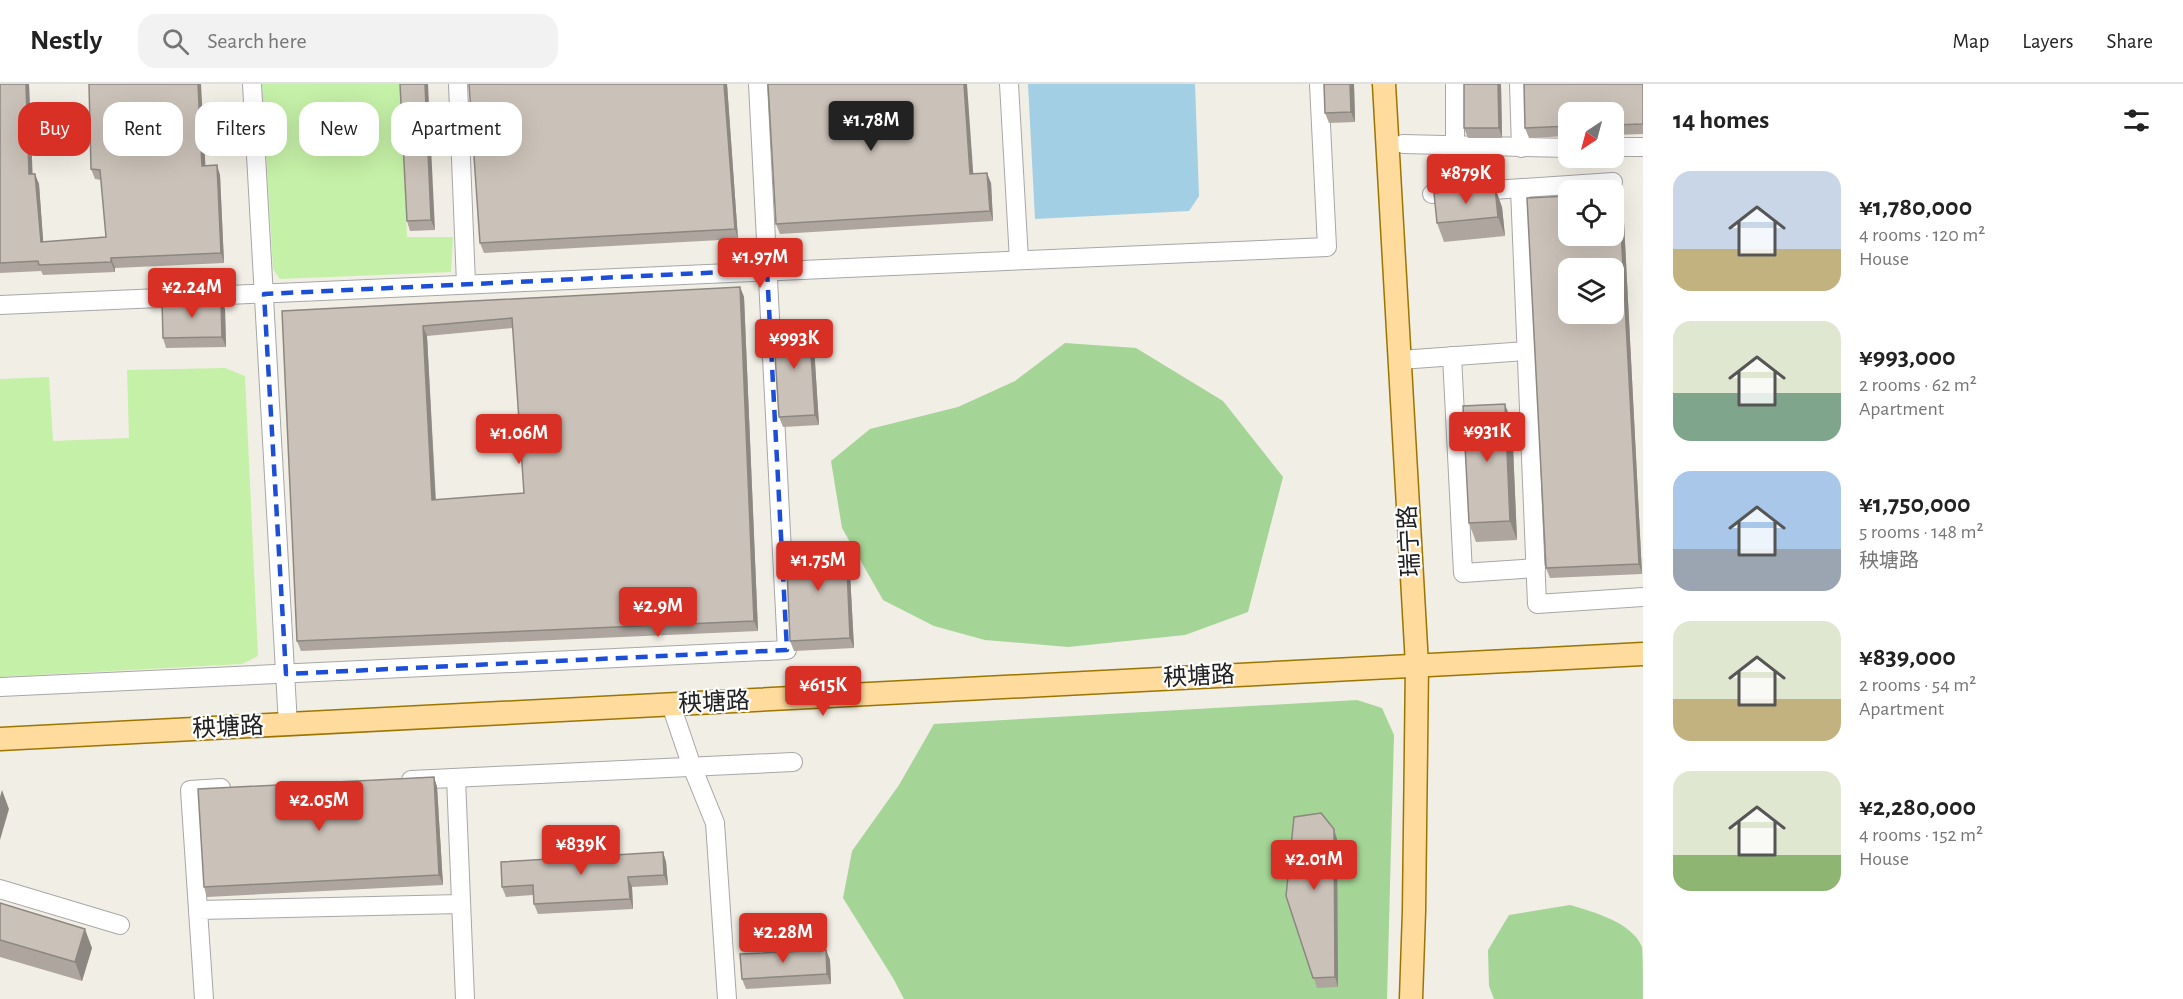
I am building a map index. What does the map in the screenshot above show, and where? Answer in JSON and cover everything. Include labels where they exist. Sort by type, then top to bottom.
[{"type":"main road","name":"瑞宁路","points":[[1384,84],[1407,359],[1424,665],[1423,999]]},
{"type":"main road","name":"瑞宁路","points":[[1400,84],[1407,359]]},
{"type":"main road","name":"秧塘路","points":[[0,739],[1643,654]]},
{"type":"main road","name":"瑞宁路","points":[[1411,999],[1424,665]]},
{"type":"street","points":[[252,84],[288,725]]},
{"type":"street","points":[[458,84],[466,284]]},
{"type":"street","points":[[0,687],[787,650],[758,84]]},
{"type":"street","points":[[1009,84],[1019,260]]},
{"type":"street","points":[[0,305],[1327,247],[1319,84]]},
{"type":"street","points":[[1455,84],[1455,147]]},
{"type":"street","points":[[1519,84],[1521,148]]},
{"type":"street","points":[[1403,144],[1558,148]]},
{"type":"street","points":[[1624,147],[1643,147]]},
{"type":"street","points":[[1432,194],[1558,186]]},
{"type":"street","points":[[1520,189],[1536,604],[1642,597]]},
{"type":"street","points":[[1407,359],[1527,351]]},
{"type":"street","points":[[1452,356],[1462,573],[1536,568]]},
{"type":"street","points":[[671,705],[692,767],[715,823],[727,999]]},
{"type":"street","points":[[398,780],[793,762]]},
{"type":"street","points":[[456,778],[465,999]]},
{"type":"street","points":[[204,999],[190,790],[236,788]]},
{"type":"street","points":[[0,889],[120,925]]},
{"type":"street","points":[[198,910],[460,904]]},
{"type":"highlighted area","points":[[767,270],[787,650],[286,674],[264,294]]},
{"type":"green space","points":[[262,84],[401,84],[402,102],[391,102],[391,156],[404,156],[407,237],[453,237],[451,272],[280,279],[273,269],[266,156],[287,156],[287,102],[263,102]]},
{"type":"green space","points":[[1065,343],[1136,348],[1223,401],[1283,477],[1248,612],[1185,635],[1068,647],[985,640],[934,626],[883,600],[842,528],[831,461],[870,429],[958,407],[1015,381]]},
{"type":"green space","points":[[225,368],[245,376],[258,656],[242,664],[0,677],[0,379],[49,377],[53,441],[129,438],[127,370]]},
{"type":"green space","points":[[1357,700],[1382,708],[1394,735],[1387,999],[904,999],[843,898],[852,851],[899,785],[934,724]]},
{"type":"green space","points":[[1570,905],[1611,919],[1637,938],[1642,947],[1643,999],[1494,999],[1489,986],[1488,950],[1509,915]]},
{"type":"water","points":[[1028,84],[1195,84],[1199,196],[1189,211],[1035,219]]},
{"type":"building","points":[[0,84],[26,84],[27,102],[18,102],[18,156],[28,156],[29,174],[35,174],[41,242],[106,237],[100,170],[91,169],[89,84],[198,84],[199,102],[195,102],[195,156],[202,156],[202,166],[217,165],[221,253],[111,258],[111,262],[39,265],[38,261],[0,263]]},
{"type":"building","points":[[400,84],[425,84],[426,102],[401,102]]},
{"type":"building","points":[[469,84],[724,84],[735,229],[480,243],[474,156],[522,156],[522,102],[470,102]]},
{"type":"building","points":[[768,84],[964,84],[970,174],[987,173],[990,211],[776,224]]},
{"type":"building","points":[[1324,84],[1350,84],[1351,112],[1325,113]]},
{"type":"building","points":[[1464,84],[1498,84],[1499,128],[1464,128]]},
{"type":"building","points":[[1524,84],[1643,84],[1643,124],[1624,125],[1624,102],[1558,102],[1558,126],[1525,128]]},
{"type":"building","points":[[404,156],[428,156],[431,220],[407,221]]},
{"type":"building","points":[[1495,187],[1498,217],[1437,223],[1434,193]]},
{"type":"building","points":[[1558,197],[1558,246],[1622,246],[1623,258],[1558,258],[1558,324],[1624,324],[1624,286],[1639,564],[1546,568],[1527,198]]},
{"type":"building","points":[[740,287],[754,621],[297,641],[282,311]],"holes":[[[512,318],[524,493],[432,500],[423,326]]]},
{"type":"building","points":[[221,300],[222,337],[163,338],[162,301]]},
{"type":"building","points":[[809,322],[815,415],[779,417],[773,324]]},
{"type":"building","points":[[1505,404],[1510,521],[1469,523],[1463,406]]},
{"type":"building","points":[[846,544],[850,638],[790,641],[786,546]]},
{"type":"building","points":[[434,777],[439,875],[204,887],[198,789]]},
{"type":"building","points":[[1321,813],[1334,829],[1335,977],[1313,978],[1286,896],[1294,817]]},
{"type":"building","points":[[663,852],[664,875],[628,877],[630,899],[534,904],[533,885],[502,887],[501,862]]},
{"type":"building","points":[[0,903],[85,929],[75,962],[0,940]]},
{"type":"building","points":[[826,950],[827,974],[742,979],[740,954]]}]
